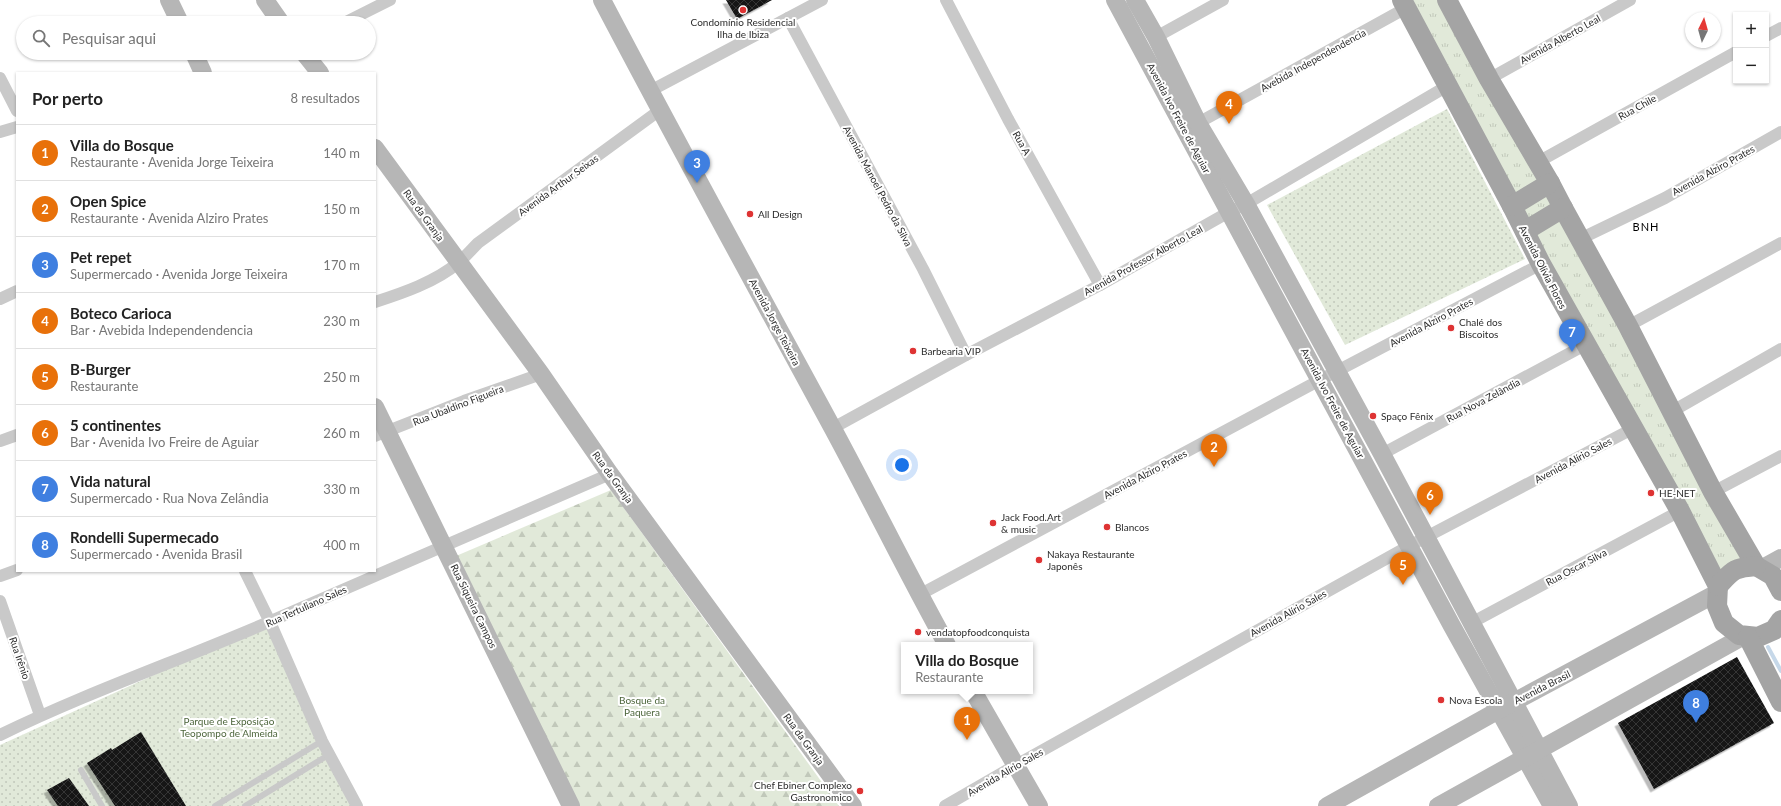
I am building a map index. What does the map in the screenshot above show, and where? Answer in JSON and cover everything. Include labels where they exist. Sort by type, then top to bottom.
[{"type":"main road","points":[[1447,0],[1489,79],[1550,183],[1562,208],[1628,326],[1713,492],[1758,568],[1773,576],[1781,591]]},
{"type":"main road","name":"Avenida Olívia Flores","points":[[1404,4],[1585,345],[1634,428],[1680,511],[1717,590],[1717,606],[1724,624],[1744,636],[1781,702]]},
{"type":"main road","points":[[1512,206],[1550,183]]},
{"type":"main road","points":[[1525,231],[1562,208]]},
{"type":"main road","name":"Avenida Brasil","points":[[1717,590],[1733,571],[1739,568],[1758,568]]},
{"type":"main road","points":[[1744,636],[1758,637],[1774,630],[1781,620]]},
{"type":"street","points":[[169,0],[177,16]]},
{"type":"street","points":[[264,0],[276,16]]},
{"type":"street","points":[[358,16],[390,0]]},
{"type":"street","name":"Avenida Jorge Teixeira","points":[[602,0],[660,110],[833,428],[919,595],[945,642]]},
{"type":"street","points":[[650,91],[822,0]]},
{"type":"street","name":"Rua A","points":[[946,0],[1008,118],[1100,285]]},
{"type":"street","name":"Avenida Ivo Freire de Aguiar","points":[[1115,0],[1409,546],[1507,706],[1533,754],[1569,806]]},
{"type":"street","name":"Avenida Ivo Freire de Aguiar","points":[[1135,0],[1156,37],[1198,123],[1246,204],[1382,454],[1471,623],[1507,706]]},
{"type":"street","points":[[1156,37],[1223,0]]},
{"type":"street","name":"Avenida Alberto Leal","points":[[1489,79],[1630,0]]},
{"type":"street","name":"Avebida Independendencia","points":[[1198,123],[1404,4]]},
{"type":"street","name":"Avenida Manoel Pedro da Silva","points":[[788,18],[923,269],[966,355]]},
{"type":"street","points":[[1769,34],[1781,28]]},
{"type":"street","name":"Rua Chile","points":[[1538,162],[1733,54]]},
{"type":"street","points":[[197,60],[201,72]]},
{"type":"street","points":[[310,60],[319,72]]},
{"type":"street","points":[[0,78],[16,109]]},
{"type":"street","name":"Avenida Professor Alberto Leal","points":[[833,428],[966,355],[1100,285],[1229,212],[1246,204],[1448,85]]},
{"type":"street","name":"Avenida Arthur Seixas","points":[[376,302],[400,294],[425,282],[458,263],[478,243],[660,110]]},
{"type":"street","points":[[0,132],[16,127]]},
{"type":"street","name":"Avenida Alziro Prates","points":[[1580,239],[1665,198],[1781,132]]},
{"type":"street","name":"Rua da Granja","points":[[376,149],[541,374],[610,474],[853,806]]},
{"type":"street","points":[[1628,326],[1781,243]]},
{"type":"street","name":"Avenida Alziro Prates","points":[[919,595],[1336,371],[1541,264]]},
{"type":"street","points":[[0,299],[16,291]]},
{"type":"street","name":"Rua Nova Zelândia","points":[[1382,454],[1585,345]]},
{"type":"street","points":[[1671,412],[1781,349]]},
{"type":"street","name":"Rua Ubaldino Figueira","points":[[381,434],[464,401],[541,374]]},
{"type":"street","name":"Rua Siqueira Campos","points":[[376,412],[381,434],[444,545],[572,806]]},
{"type":"street","name":"Avenida Alírio Sales","points":[[946,806],[1016,765],[1409,546],[1634,428]]},
{"type":"street","points":[[0,441],[16,435]]},
{"type":"street","points":[[1713,492],[1781,456]]},
{"type":"street","name":"Rua Tertuliano Sales","points":[[0,735],[40,715],[270,622],[610,474]]},
{"type":"street","name":"Rua Oscar Silva","points":[[1471,623],[1680,511]]},
{"type":"street","name":"Avenida Brasil","points":[[1758,568],[1781,558]]},
{"type":"street","points":[[0,576],[16,570]]},
{"type":"street","points":[[245,572],[270,622],[322,741],[357,806]]},
{"type":"street","name":"Avenida Brasil","points":[[1327,806],[1717,590]]},
{"type":"street","name":"Rua Irênio","points":[[0,601],[40,715]]},
{"type":"street","points":[[1438,806],[1744,636]]},
{"type":"street","points":[[975,694],[1039,806]]},
{"type":"street","name":"Avenida Ivo Freire de Aguiar","points":[[1533,754],[1552,806]]},
{"type":"lane","points":[[215,806],[322,741]]},
{"type":"lane","points":[[245,806],[330,754]]},
{"type":"lane","points":[[81,770],[102,806]]},
{"type":"green space","points":[[1402,0],[1446,0],[1756,567],[1717,588]]},
{"type":"green space","points":[[1447,109],[1525,259],[1345,345],[1267,205]]},
{"type":"green space","name":"Bosque da Paquera","points":[[611,490],[839,806],[579,806],[456,556]]},
{"type":"green space","name":"Parque de Exposição Teopompo de Almeida","points":[[270,622],[357,806],[0,806],[0,745]]},
{"type":"building","name":"Condomínio Residencial Ilha de Ibiza","points":[[726,0],[772,0],[737,19]]},
{"type":"building","points":[[1737,657],[1774,723],[1654,789],[1618,723]]},
{"type":"building","points":[[141,732],[186,806],[115,806],[87,763]]},
{"type":"building","points":[[69,778],[89,806],[58,806],[47,790]]},
{"type":"waterway","points":[[1768,647],[1781,671]]},
{"type":"place","name":"Condomínio Residencial Ilha de Ibiza","points":[[743,10]]},
{"type":"place","name":"Boteco Carioca","points":[[1229,124]]},
{"type":"place","name":"Pet repet","points":[[697,183]]},
{"type":"place","name":"All Design","points":[[750,214]]},
{"type":"place","name":"Chalé dos Biscoitos","points":[[1451,328]]},
{"type":"place","name":"Barbearia VIP","points":[[913,351]]},
{"type":"place","name":"Vida natural","points":[[1572,352]]},
{"type":"place","name":"Spaço Fênix","points":[[1373,416]]},
{"type":"place","name":"Open Spice","points":[[1214,467]]},
{"type":"place","name":"HE-NET","points":[[1651,493]]},
{"type":"place","name":"5 continentes","points":[[1430,515]]},
{"type":"place","name":"Jack Food.Art & music","points":[[993,523]]},
{"type":"place","name":"Blancos","points":[[1107,527]]},
{"type":"place","name":"Nakaya Restaurante Japonês","points":[[1039,560]]},
{"type":"place","name":"B-Burger","points":[[1403,585]]},
{"type":"place","name":"vendatopfoodconquista","points":[[918,632]]},
{"type":"place","name":"Nova Escola","points":[[1441,700]]},
{"type":"place","name":"Rondelli Supermecado","points":[[1696,723]]},
{"type":"place","name":"Villa do Bosque","points":[[967,740]]},
{"type":"place","name":"Chef Ebiner Complexo Gastronomico","points":[[860,791]]},
{"type":"district","name":"BNH","points":[[1646,227]]}]
